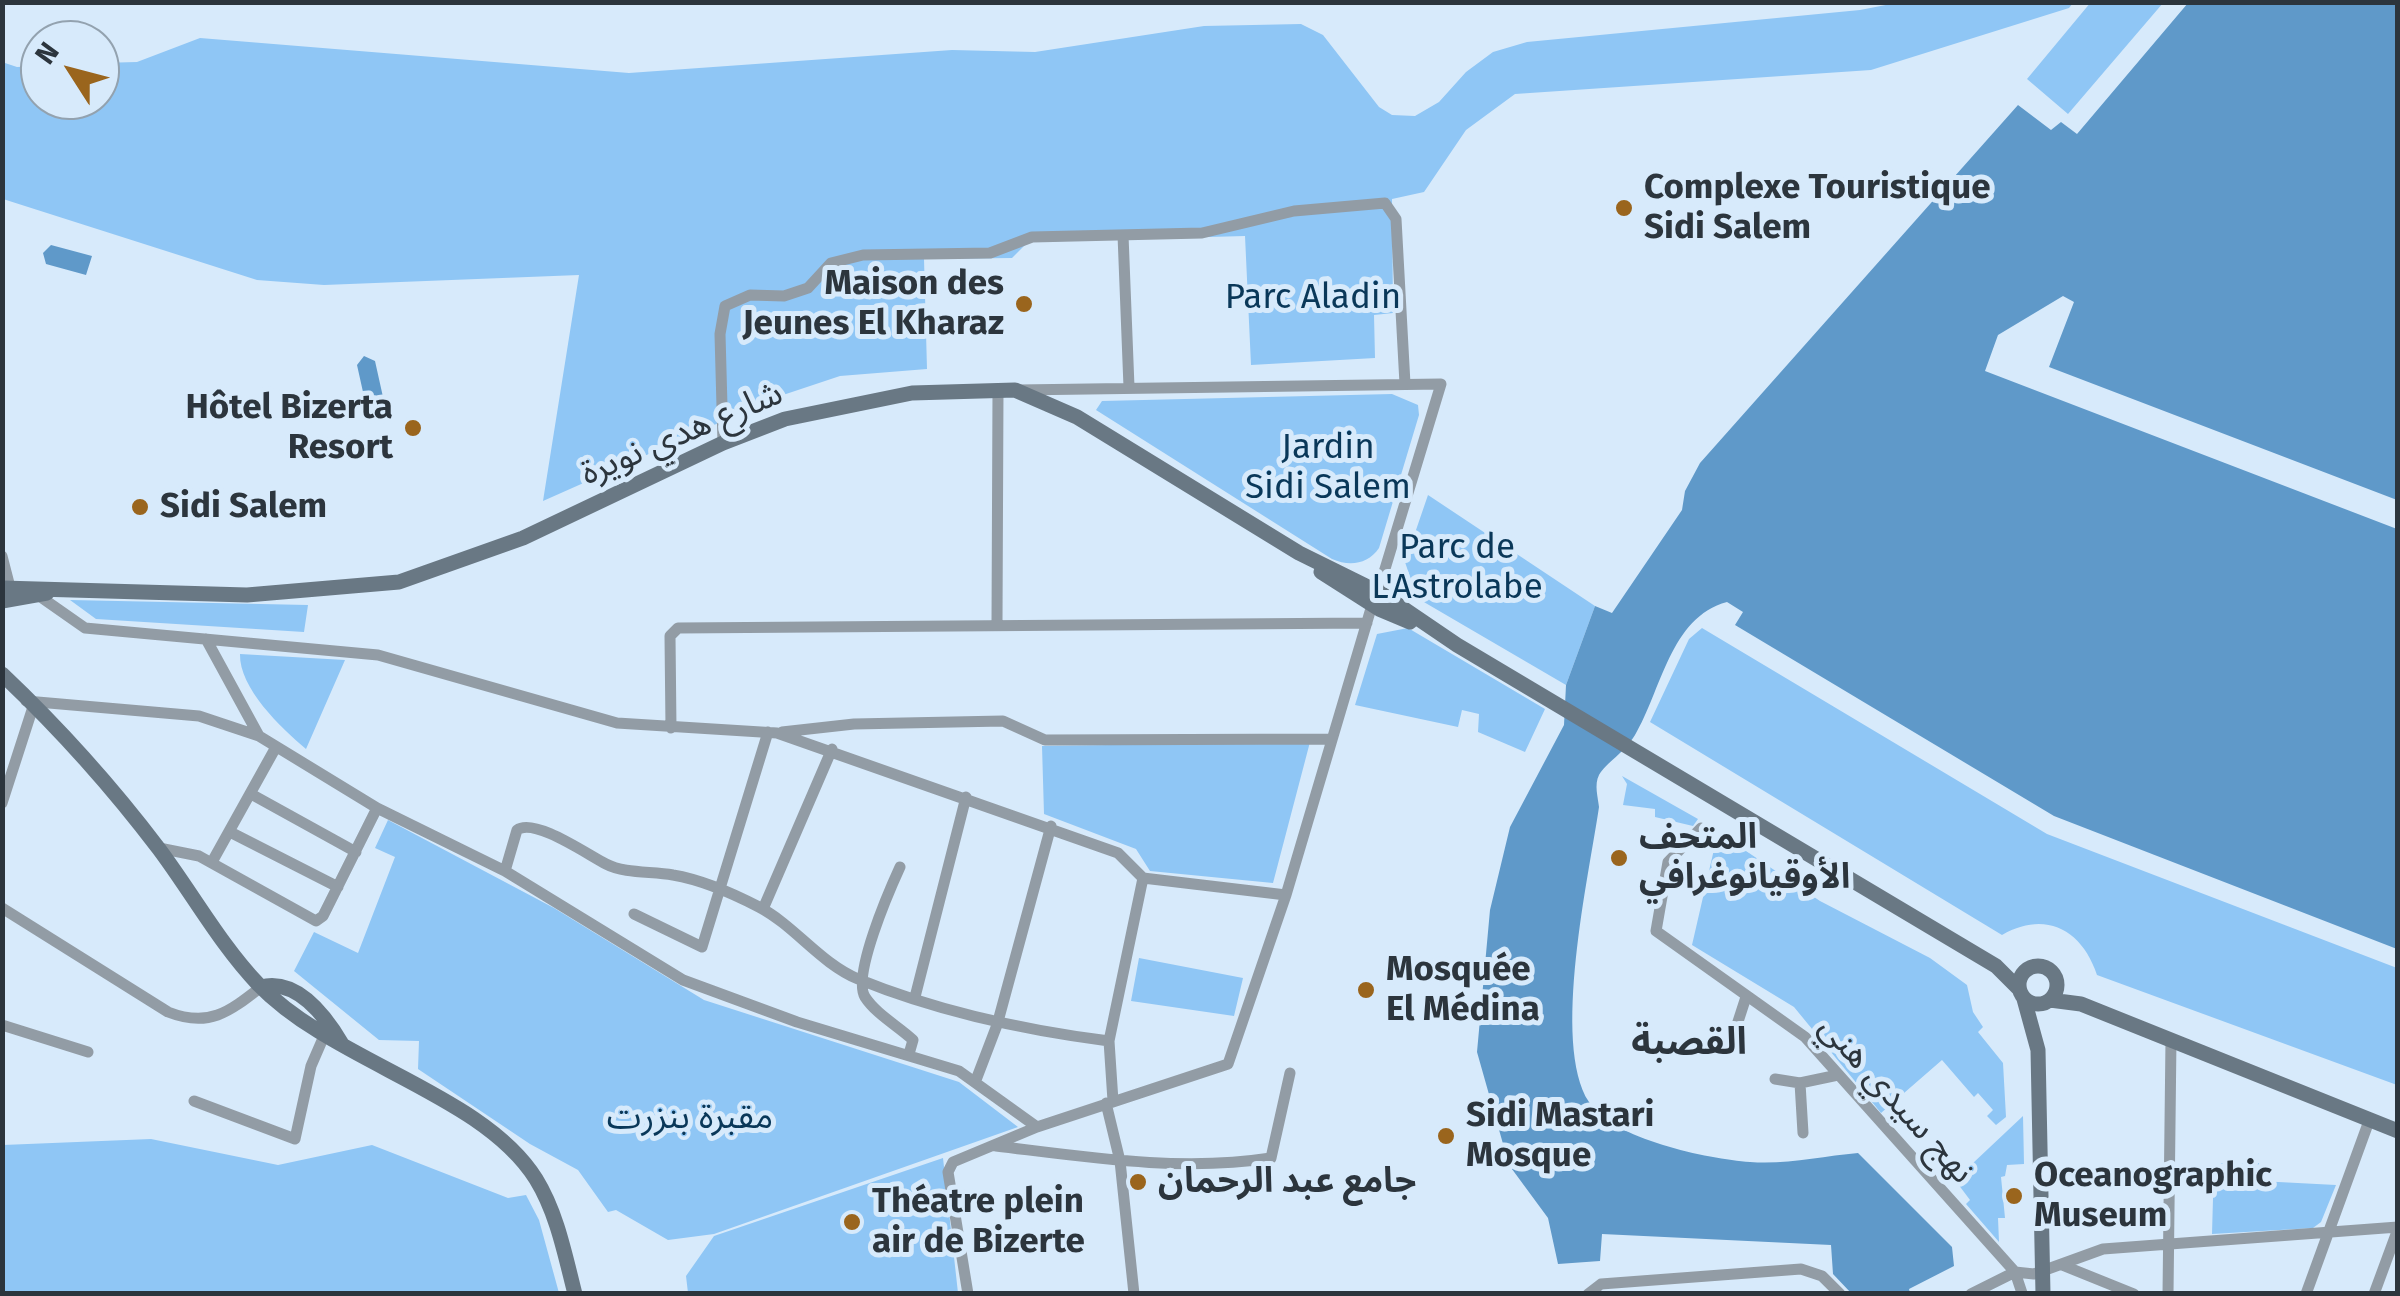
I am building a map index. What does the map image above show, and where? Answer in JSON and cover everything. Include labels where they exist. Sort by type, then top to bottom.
[{"type":"main road","name":"شارع هدي نويرة","points":[[7,594],[56,591],[247,595],[399,582],[523,538],[723,443],[785,418],[912,392],[1016,390],[1077,417],[1299,554],[1996,966]]},
{"type":"main road","points":[[5,682],[98,775],[261,986],[324,1036],[474,1119],[514,1150],[548,1201],[576,1294]]},
{"type":"main road","points":[[1996,966],[2046,968],[2081,1004]]},
{"type":"main road","points":[[1996,966],[2036,1004],[2081,1004],[2398,1131]]},
{"type":"main road","points":[[2026,970],[2022,994],[2038,1050]]},
{"type":"main road","points":[[2042,1294],[2038,1273],[2038,1050],[2050,1001],[2056,992],[2056,978]]},
{"type":"main road","points":[[261,986],[282,986],[307,1001],[323,1015],[344,1048]]},
{"type":"street","points":[[723,443],[720,334],[725,306],[750,295],[784,296],[808,288],[831,262],[862,255],[990,254],[1032,237],[1202,232],[1294,211],[1384,203],[1396,219],[1405,384]]},
{"type":"street","points":[[1123,235],[1129,388]]},
{"type":"street","points":[[968,1294],[948,1172],[953,1162],[1037,1127],[1228,1064],[1286,896],[1372,596],[1441,384],[1016,390]]},
{"type":"street","points":[[997,622],[998,390]]},
{"type":"street","points":[[3,562],[7,594]]},
{"type":"street","points":[[32,591],[85,628],[378,656],[617,723],[773,732],[854,724],[1003,721],[1045,740],[1332,739]]},
{"type":"street","points":[[672,728],[670,636],[678,628],[997,622],[1366,623]]},
{"type":"street","points":[[206,640],[259,736]]},
{"type":"street","points":[[2,804],[27,701],[199,716],[259,736],[378,808],[506,871],[700,988],[909,1054],[976,1080],[1037,1127]]},
{"type":"street","points":[[773,732],[832,749],[1118,852],[1143,878],[1286,896]]},
{"type":"street","points":[[634,914],[701,948],[773,732]]},
{"type":"street","points":[[212,862],[276,747]]},
{"type":"street","points":[[764,909],[832,749]]},
{"type":"street","points":[[250,794],[356,852]]},
{"type":"street","points":[[915,997],[966,797]]},
{"type":"street","points":[[158,848],[212,862],[316,920],[338,887],[378,808]]},
{"type":"street","points":[[506,871],[522,826],[562,838],[617,868],[676,875],[719,888],[764,909],[833,965],[861,980],[997,1025],[1110,1040]]},
{"type":"street","points":[[976,1080],[997,1025],[1052,826]]},
{"type":"street","name":"نهج سيدي هني","points":[[1701,828],[1668,862],[1656,932],[1796,1029],[2014,1272],[2021,1293]]},
{"type":"street","points":[[230,832],[338,887]]},
{"type":"street","points":[[900,867],[882,908],[861,980],[868,1001],[913,1040],[909,1054]]},
{"type":"street","points":[[1134,1294],[1120,1161],[1109,1102],[1110,1040],[1143,878]]},
{"type":"street","points":[[2,908],[168,1012],[186,1019],[224,1017],[261,986]]},
{"type":"street","points":[[1714,1035],[1734,1034],[1746,997]]},
{"type":"street","points":[[2,1025],[88,1052]]},
{"type":"street","points":[[194,1101],[295,1138],[311,1066],[324,1036]]},
{"type":"street","points":[[2168,1294],[2171,1039]]},
{"type":"street","points":[[992,1146],[1120,1161],[1229,1164],[1271,1158],[1290,1073]]},
{"type":"street","points":[[1776,1080],[1800,1082],[1838,1075]]},
{"type":"street","points":[[1800,1082],[1804,1132]]},
{"type":"street","points":[[2306,1294],[2369,1120]]},
{"type":"street","points":[[1971,1294],[2014,1272],[2038,1273],[2104,1249],[2398,1228],[2374,1294]]},
{"type":"street","points":[[2062,1265],[2099,1287],[2134,1294]]},
{"type":"street","points":[[1588,1294],[1601,1284],[1801,1269],[1822,1276],[1840,1294]]},
{"type":"street","points":[[2021,1293],[2038,1273]]},
{"type":"green space","points":[[2091,2],[2163,3],[2068,114],[2027,79]]},
{"type":"green space","name":"Parc Aladin","points":[[1896,3],[2073,3],[2069,8],[1871,70],[1515,94],[1466,130],[1424,192],[1392,199],[1393,313],[1374,315],[1375,358],[1251,365],[1245,236],[1028,242],[1012,258],[924,259],[927,369],[840,376],[777,397],[543,501],[579,275],[324,285],[257,280],[3,199],[2,62],[20,67],[20,120],[120,120],[120,62],[137,62],[200,38],[629,73],[952,50],[1035,52],[1204,26],[1301,24],[1323,35],[1379,107],[1392,115],[1415,116],[1439,102],[1466,72],[1493,52],[1527,42],[1860,10]]},
{"type":"green space","name":"Jardin Sidi Salem","points":[[1392,394],[1418,405],[1419,415],[1379,548],[1370,558],[1352,563],[1332,559],[1096,410],[1102,401]]},
{"type":"green space","name":"Parc de L'Astrolabe","points":[[1428,495],[1595,606],[1566,685],[1417,598],[1405,562]]},
{"type":"green space","points":[[70,600],[308,605],[304,632],[96,619]]},
{"type":"green space","points":[[1408,628],[1545,709],[1525,752],[1478,732],[1479,714],[1462,710],[1458,727],[1355,705],[1377,634]]},
{"type":"green space","points":[[1702,628],[2047,834],[2397,968],[2397,1085],[2097,975],[2082,946],[2060,929],[2033,924],[2002,935],[1650,722],[1689,639]]},
{"type":"green space","points":[[240,654],[345,660],[306,749],[274,719],[254,693],[246,680]]},
{"type":"green space","points":[[1310,742],[1273,883],[1150,871],[1136,849],[1044,814],[1042,746]]},
{"type":"green space","points":[[1622,776],[1698,819],[1693,826],[1655,817],[1655,809],[1623,805],[1627,784]]},
{"type":"green space","name":"مقبرة بنزرت","points":[[388,820],[554,908],[704,1000],[959,1082],[1018,1127],[714,1234],[668,1240],[616,1210],[608,1212],[578,1170],[530,1144],[418,1069],[419,1041],[379,1040],[294,971],[314,932],[358,953],[395,857],[375,848]]},
{"type":"green space","points":[[1718,832],[1820,901],[1930,958],[1967,985],[1973,1012],[1983,1027],[1978,1032],[2003,1063],[2006,1117],[1996,1125],[1987,1116],[1993,1110],[1978,1093],[1974,1097],[1942,1060],[1881,1113],[1794,1007],[1692,945]]},
{"type":"green space","points":[[1139,958],[1243,978],[1234,1016],[1131,1001]]},
{"type":"green space","points":[[2023,1116],[2024,1164],[2007,1165],[2005,1176],[2001,1177],[2005,1218],[1998,1218],[1999,1242],[1966,1204],[1970,1200],[1955,1180]]},
{"type":"green space","points":[[151,1139],[278,1165],[372,1145],[508,1198],[526,1195],[539,1220],[559,1293],[3,1293],[3,1145]]},
{"type":"green space","name":"Théatre plein air de Bizerte","points":[[943,1158],[958,1293],[688,1293],[686,1276],[714,1236]]},
{"type":"green space","points":[[2214,1163],[2259,1163],[2259,1181],[2336,1185],[2321,1222],[2313,1228],[2212,1234]]},
{"type":"shaded area","points":[[2188,3],[2397,3],[2397,500],[2049,367],[2074,302],[2063,296],[1998,335],[1985,371],[2397,529],[2397,949],[2054,816],[1735,625],[1743,612],[1727,602],[1708,610],[1680,639],[1635,735],[1598,779],[1599,807],[1581,915],[1573,1001],[1578,1075],[1589,1102],[1601,1115],[1618,1127],[1662,1145],[1710,1157],[1763,1163],[1858,1153],[1952,1247],[1954,1266],[1909,1289],[1910,1293],[1851,1293],[1833,1274],[1831,1245],[1602,1234],[1600,1261],[1558,1264],[1548,1218],[1509,1165],[1477,1052],[1490,910],[1510,827],[1564,725],[1566,685],[1595,606],[1612,613],[1682,510],[1685,491],[1700,463],[2018,105],[2051,130],[2061,122],[2077,134]]},
{"type":"shaded area","points":[[51,245],[92,256],[86,275],[46,264],[43,253]]},
{"type":"shaded area","points":[[364,356],[375,361],[383,397],[375,406],[365,401],[357,365]]},
{"type":"place","name":"Complexe Touristique Sidi Salem","points":[[1624,208]]},
{"type":"place","name":"Maison des Jeunes El Kharaz","points":[[1024,304]]},
{"type":"place","name":"Hôtel Bizerta Resort","points":[[413,428]]},
{"type":"place","name":"Sidi Salem","points":[[140,507]]},
{"type":"place","name":"المتحف الأوقيانوغرافي","points":[[1619,858]]},
{"type":"place","name":"Mosquée El Médina","points":[[1366,990]]},
{"type":"place","name":"Sidi Mastari Mosque","points":[[1446,1136]]},
{"type":"place","name":"جامع عبد الرحمان","points":[[1138,1182]]},
{"type":"place","name":"Oceanographic Museum","points":[[2014,1196]]},
{"type":"place","name":"Théatre plein air de Bizerte","points":[[852,1222]]},
{"type":"district","name":"القصبة","points":[[1689,1043]]}]
